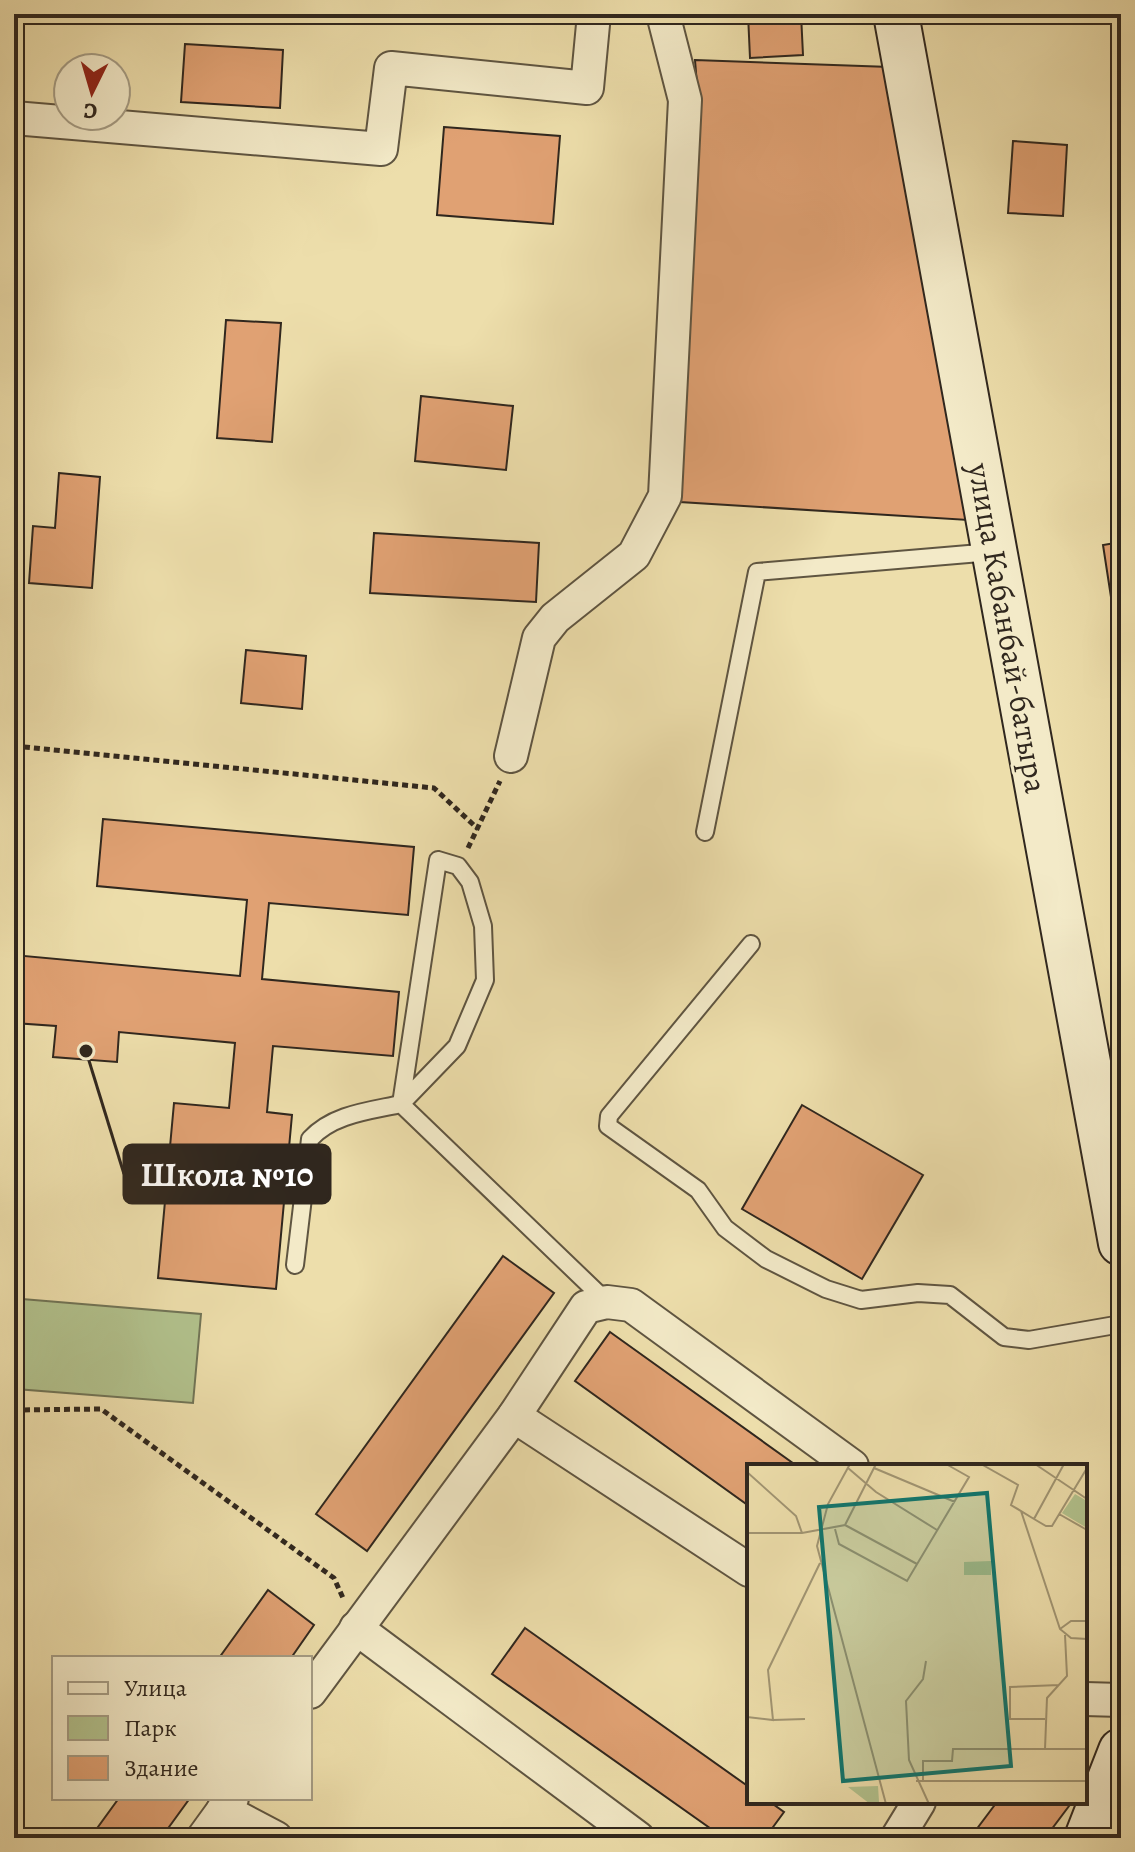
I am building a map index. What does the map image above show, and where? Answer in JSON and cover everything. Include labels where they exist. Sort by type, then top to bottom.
[{"type":"main road","name":"улица Кабанбай-батыра","points":[[896,14],[1121,1243]]},
{"type":"main road","points":[[1087,1838],[1121,1751]]},
{"type":"street","points":[[14,118],[381,149],[391,68],[587,88],[594,14]]},
{"type":"street","points":[[511,756],[539,638],[555,618],[634,555],[665,496],[685,100],[663,14]]},
{"type":"street","points":[[312,1689],[514,1416],[586,1307],[607,1302],[631,1305],[849,1464]]},
{"type":"street","points":[[514,1416],[747,1569]]},
{"type":"street","points":[[356,1628],[638,1838]]},
{"type":"street","points":[[1087,1699],[1121,1700]]},
{"type":"street","points":[[203,1838],[227,1804],[276,1838]]},
{"type":"street","points":[[897,1838],[918,1804]]},
{"type":"lane","points":[[705,832],[757,572],[994,552]]},
{"type":"lane","points":[[295,1265],[310,1139],[322,1126],[338,1119],[401,1104],[457,1046],[485,980],[483,926],[470,882],[458,866],[438,860],[401,1104]]},
{"type":"lane","points":[[751,944],[609,1116],[608,1126],[698,1190],[725,1228],[766,1259],[826,1289],[861,1300],[918,1293],[950,1295],[1004,1337],[1029,1340],[1121,1324]]},
{"type":"lane","points":[[401,1104],[607,1302]]},
{"type":"path","points":[[14,746],[434,788],[478,829]]},
{"type":"path","points":[[458,866],[511,756]]},
{"type":"path","points":[[14,1410],[101,1409],[334,1578],[356,1628]]},
{"type":"green space","points":[[22,1299],[201,1314],[193,1403],[16,1389]]},
{"type":"building","points":[[748,14],[801,14],[803,55],[750,58]]},
{"type":"building","points":[[185,44],[283,50],[280,108],[181,102]]},
{"type":"building","points":[[695,60],[890,67],[968,520],[680,502],[699,110]]},
{"type":"building","points":[[444,127],[560,136],[553,224],[437,215]]},
{"type":"building","points":[[1013,141],[1067,145],[1063,216],[1008,213]]},
{"type":"building","points":[[226,320],[281,323],[272,442],[217,438]]},
{"type":"building","points":[[421,396],[513,406],[506,470],[415,461]]},
{"type":"building","points":[[59,473],[100,477],[92,588],[29,583],[33,526],[55,528]]},
{"type":"building","points":[[374,533],[539,543],[536,602],[370,593]]},
{"type":"building","points":[[1121,542],[1121,622],[1115,623],[1103,545]]},
{"type":"building","points":[[246,650],[306,656],[302,709],[241,703]]},
{"type":"building","points":[[103,819],[414,847],[408,915],[269,903],[262,979],[399,992],[393,1056],[273,1046],[267,1112],[292,1115],[276,1289],[158,1278],[174,1103],[229,1108],[235,1043],[119,1032],[117,1062],[53,1057],[56,1026],[14,1023],[14,955],[240,976],[247,900],[97,886]]},
{"type":"building","points":[[802,1105],[923,1175],[862,1279],[742,1209]]},
{"type":"building","points":[[503,1256],[554,1293],[367,1551],[316,1514]]},
{"type":"building","points":[[610,1332],[794,1464],[747,1464],[747,1505],[575,1381]]},
{"type":"building","points":[[268,1590],[314,1625],[292,1656],[220,1656]]},
{"type":"building","points":[[525,1628],[747,1786],[747,1804],[773,1804],[784,1812],[765,1838],[724,1838],[492,1674]]},
{"type":"building","points":[[118,1800],[189,1800],[161,1838],[90,1838]]},
{"type":"building","points":[[996,1804],[1070,1804],[1045,1838],[970,1838]]},
{"type":"place","name":"Школа №10","points":[[86,1051]]}]
